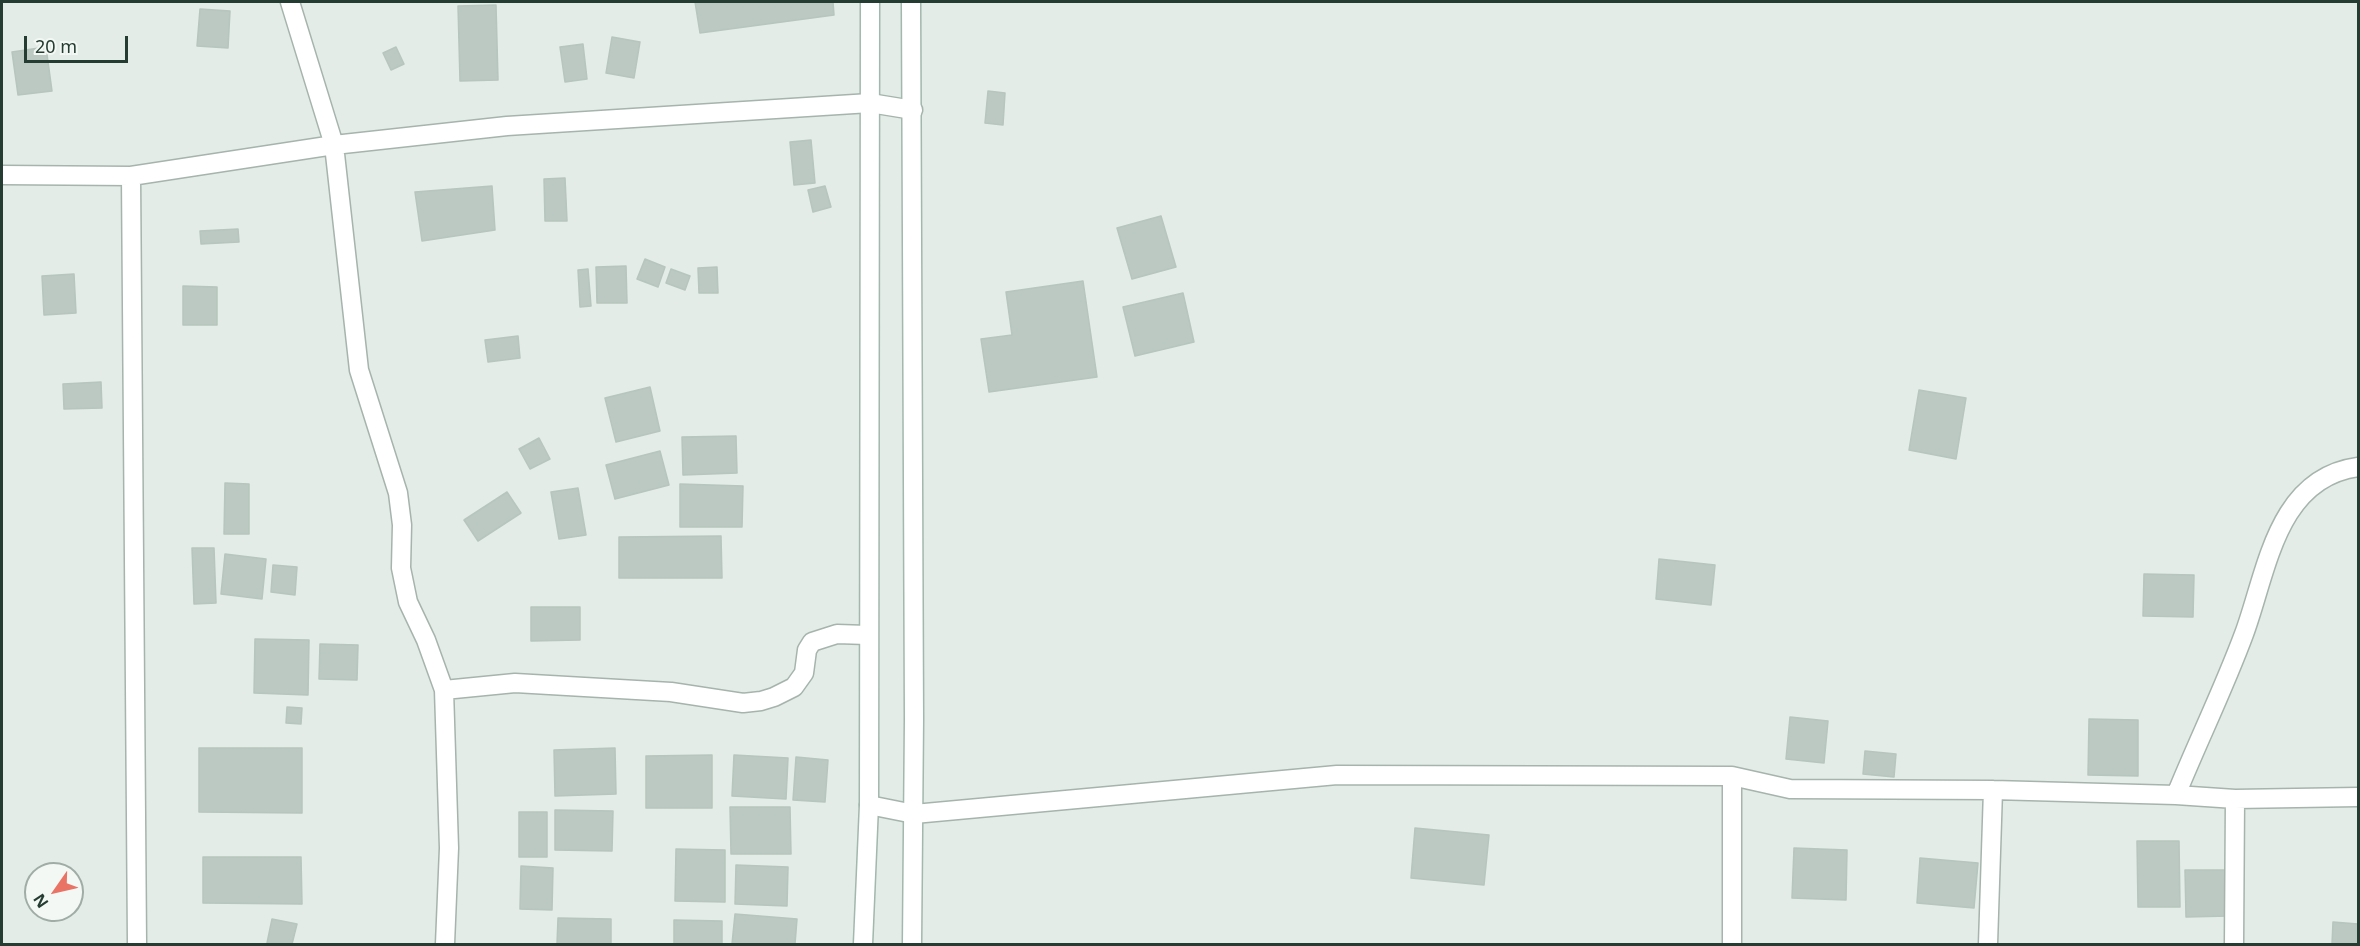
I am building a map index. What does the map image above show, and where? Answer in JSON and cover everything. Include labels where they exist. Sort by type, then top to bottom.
[{"type":"street","points":[[290,2],[334,145],[359,370],[398,493],[402,525],[402,568],[408,602],[426,640],[444,690],[449,848],[445,945]]},
{"type":"street","points":[[863,945],[869,805],[867,634],[870,2]]},
{"type":"street","points":[[912,2],[914,814],[912,945]]},
{"type":"street","points":[[2,175],[131,176],[334,145],[507,126],[870,103],[913,110]]},
{"type":"street","points":[[131,176],[137,945]]},
{"type":"street","points":[[2176,795],[2244,633],[2274,539],[2296,503],[2322,478],[2358,467]]},
{"type":"street","points":[[444,690],[515,683],[671,692],[743,703],[761,701],[774,698],[794,687],[804,673],[807,650],[812,642],[837,634],[867,634]]},
{"type":"street","points":[[869,805],[914,814],[1336,775],[1732,776],[1790,789],[1993,790],[2176,795],[2235,799],[2358,797]]},
{"type":"street","points":[[1732,776],[1732,945]]},
{"type":"street","points":[[1988,945],[1993,790]]},
{"type":"street","points":[[2234,945],[2235,799]]},
{"type":"building","points":[[695,2],[833,2],[834,15],[700,33]]},
{"type":"building","points":[[496,5],[498,80],[460,81],[458,6]]},
{"type":"building","points":[[200,9],[230,11],[228,48],[197,46]]},
{"type":"building","points":[[612,37],[640,42],[634,78],[606,73]]},
{"type":"building","points":[[583,44],[587,79],[565,82],[560,47]]},
{"type":"building","points":[[46,47],[52,91],[18,95],[12,52]]},
{"type":"building","points":[[396,47],[404,64],[391,70],[383,53]]},
{"type":"building","points":[[988,91],[1005,93],[1003,125],[985,123]]},
{"type":"building","points":[[811,140],[815,183],[794,185],[790,142]]},
{"type":"building","points":[[565,178],[567,221],[545,221],[544,179]]},
{"type":"building","points":[[492,186],[495,230],[422,241],[415,192]]},
{"type":"building","points":[[825,186],[831,207],[813,212],[808,190]]},
{"type":"building","points":[[1161,216],[1176,267],[1132,279],[1117,228]]},
{"type":"building","points":[[238,229],[239,242],[201,244],[200,231]]},
{"type":"building","points":[[645,259],[665,267],[658,287],[637,279]]},
{"type":"building","points":[[626,266],[627,303],[597,303],[596,267]]},
{"type":"building","points":[[717,267],[718,293],[699,293],[698,268]]},
{"type":"building","points":[[588,269],[591,306],[580,307],[578,270]]},
{"type":"building","points":[[671,269],[690,276],[685,290],[666,283]]},
{"type":"building","points":[[74,274],[76,313],[44,315],[42,276]]},
{"type":"building","points":[[1083,281],[1097,377],[989,392],[981,339],[1012,335],[1006,292]]},
{"type":"building","points":[[183,286],[217,287],[217,325],[183,325]]},
{"type":"building","points":[[1183,293],[1194,342],[1135,356],[1123,307]]},
{"type":"building","points":[[518,336],[520,358],[488,362],[485,340]]},
{"type":"building","points":[[101,382],[102,408],[64,409],[63,384]]},
{"type":"building","points":[[650,387],[660,431],[616,442],[605,398]]},
{"type":"building","points":[[1919,390],[1966,398],[1956,459],[1909,450]]},
{"type":"building","points":[[736,436],[737,473],[683,475],[682,437]]},
{"type":"building","points":[[539,438],[550,459],[530,469],[519,449]]},
{"type":"building","points":[[660,451],[669,485],[615,499],[606,465]]},
{"type":"building","points":[[225,483],[249,484],[249,534],[224,534]]},
{"type":"building","points":[[680,484],[743,486],[742,527],[680,527]]},
{"type":"building","points":[[578,488],[586,535],[559,539],[551,492]]},
{"type":"building","points":[[507,492],[521,513],[478,541],[464,520]]},
{"type":"building","points":[[721,536],[722,578],[619,578],[619,537]]},
{"type":"building","points":[[192,548],[214,548],[216,603],[194,604]]},
{"type":"building","points":[[225,554],[266,559],[262,599],[221,594]]},
{"type":"building","points":[[1659,559],[1715,565],[1711,605],[1656,599]]},
{"type":"building","points":[[273,565],[297,567],[295,595],[271,592]]},
{"type":"building","points":[[2144,574],[2194,575],[2193,617],[2143,616]]},
{"type":"building","points":[[531,607],[580,607],[580,640],[531,641]]},
{"type":"building","points":[[255,639],[309,640],[308,695],[254,693]]},
{"type":"building","points":[[320,644],[358,645],[357,680],[319,679]]},
{"type":"building","points":[[287,707],[302,708],[301,724],[286,723]]},
{"type":"building","points":[[1790,717],[1828,721],[1824,763],[1786,759]]},
{"type":"building","points":[[2089,719],[2138,720],[2138,776],[2088,775]]},
{"type":"building","points":[[199,748],[302,748],[302,813],[199,812]]},
{"type":"building","points":[[615,748],[616,794],[555,796],[554,750]]},
{"type":"building","points":[[1865,751],[1896,754],[1894,777],[1863,774]]},
{"type":"building","points":[[712,755],[712,808],[646,808],[646,756]]},
{"type":"building","points":[[734,755],[788,758],[786,799],[732,796]]},
{"type":"building","points":[[796,757],[828,760],[825,802],[793,800]]},
{"type":"building","points":[[730,807],[790,807],[791,854],[731,854]]},
{"type":"building","points":[[555,810],[613,811],[612,851],[555,850]]},
{"type":"building","points":[[519,812],[547,812],[547,857],[519,857]]},
{"type":"building","points":[[1415,828],[1489,835],[1484,885],[1411,878]]},
{"type":"building","points":[[2137,841],[2179,841],[2180,907],[2138,907]]},
{"type":"building","points":[[1794,848],[1847,850],[1846,900],[1792,898]]},
{"type":"building","points":[[676,849],[725,850],[725,902],[675,901]]},
{"type":"building","points":[[203,857],[301,857],[302,904],[203,903]]},
{"type":"building","points":[[1920,858],[1978,863],[1974,908],[1917,903]]},
{"type":"building","points":[[736,865],[788,867],[787,906],[735,904]]},
{"type":"building","points":[[521,866],[553,868],[552,910],[520,909]]},
{"type":"building","points":[[2185,870],[2229,870],[2229,916],[2186,917]]},
{"type":"building","points":[[735,914],[797,919],[795,944],[732,944]]},
{"type":"building","points":[[558,918],[611,919],[611,944],[557,944]]},
{"type":"building","points":[[272,919],[297,924],[292,944],[267,943]]},
{"type":"building","points":[[674,920],[722,921],[722,944],[674,944]]},
{"type":"building","points":[[2333,922],[2358,924],[2358,944],[2332,944]]}]
